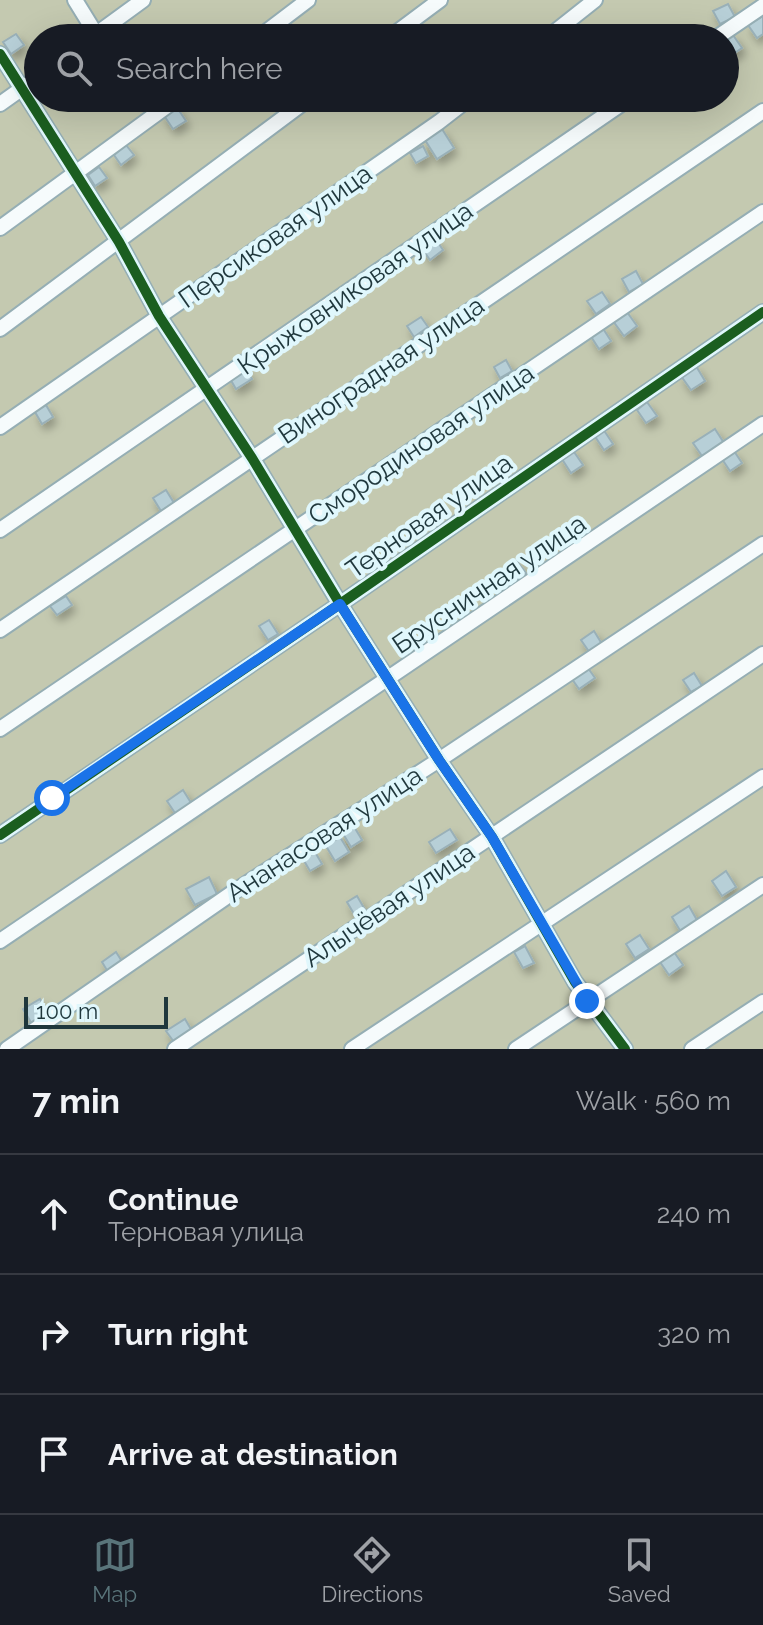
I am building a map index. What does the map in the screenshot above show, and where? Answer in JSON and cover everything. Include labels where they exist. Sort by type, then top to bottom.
[{"type":"street","points":[[75,0],[88,24]]},
{"type":"street","points":[[110,24],[143,0]]},
{"type":"street","points":[[276,24],[308,0]]},
{"type":"street","points":[[408,24],[440,0]]},
{"type":"street","points":[[565,24],[595,0]]},
{"type":"street","points":[[737,24],[763,6]]},
{"type":"street","points":[[0,54],[24,91]]},
{"type":"street","points":[[0,104],[22,88]]},
{"type":"street","name":"Виноградная улица","points":[[0,630],[763,111]]},
{"type":"street","points":[[38,112],[119,242],[159,316],[252,458],[439,760],[492,837],[587,1001],[610,1025],[625,1049]]},
{"type":"street","points":[[0,228],[159,112]]},
{"type":"street","points":[[0,329],[291,112]]},
{"type":"street","name":"Персиковая улица","points":[[0,427],[452,112]]},
{"type":"street","name":"Крыжовниковая улица","points":[[0,530],[610,112]]},
{"type":"street","name":"Смородиновая улица","points":[[0,729],[763,212]]},
{"type":"street","name":"Терновая улица","points":[[0,835],[763,312]]},
{"type":"street","name":"Брусничная улица","points":[[0,941],[763,424]]},
{"type":"street","name":"Ананасовая улица","points":[[7,1049],[235,891],[439,760],[763,544]]},
{"type":"street","name":"Алычёвая улица","points":[[175,1049],[763,654]]},
{"type":"street","points":[[352,1049],[763,777]]},
{"type":"street","points":[[516,1049],[763,885]]},
{"type":"street","points":[[692,1049],[763,1002]]},
{"type":"green space","points":[[0,0],[763,0],[763,1049],[0,1049]]},
{"type":"building","points":[[728,4],[735,17],[720,24],[713,11]]},
{"type":"building","points":[[763,16],[763,34],[757,38],[748,25]]},
{"type":"building","points":[[16,34],[24,45],[11,54],[3,42]]},
{"type":"building","points":[[180,112],[186,121],[173,129],[163,114]]},
{"type":"building","points":[[442,129],[454,148],[437,159],[425,140]]},
{"type":"building","points":[[126,145],[134,155],[121,165],[114,155]]},
{"type":"building","points":[[423,146],[428,156],[416,163],[410,153]]},
{"type":"building","points":[[99,167],[107,178],[95,186],[88,175]]},
{"type":"building","points":[[435,238],[443,250],[430,260],[421,247]]},
{"type":"building","points":[[636,271],[643,284],[629,292],[622,279]]},
{"type":"building","points":[[602,292],[610,304],[596,314],[587,301]]},
{"type":"building","points":[[627,312],[637,326],[624,336],[613,321]]},
{"type":"building","points":[[421,317],[428,327],[414,337],[407,326]]},
{"type":"building","points":[[602,327],[611,341],[599,349],[590,335]]},
{"type":"building","points":[[506,360],[512,371],[500,378],[494,367]]},
{"type":"building","points":[[696,366],[705,381],[691,390],[681,376]]},
{"type":"building","points":[[245,368],[252,379],[236,389],[229,377]]},
{"type":"building","points":[[647,402],[657,416],[646,423],[637,410]]},
{"type":"building","points":[[46,405],[53,417],[42,424],[35,412]]},
{"type":"building","points":[[603,429],[613,444],[604,450],[594,435]]},
{"type":"building","points":[[715,429],[724,443],[702,456],[693,443]]},
{"type":"building","points":[[572,449],[583,465],[571,473],[560,456]]},
{"type":"building","points":[[734,451],[742,463],[730,471],[722,459]]},
{"type":"building","points":[[166,490],[174,503],[161,511],[153,498]]},
{"type":"building","points":[[516,560],[526,573],[513,583],[503,570]]},
{"type":"building","points":[[66,596],[72,605],[57,615],[50,606]]},
{"type":"building","points":[[269,620],[278,634],[268,640],[259,626]]},
{"type":"building","points":[[594,631],[602,644],[590,653],[581,640]]},
{"type":"building","points":[[588,668],[595,678],[579,689],[572,679]]},
{"type":"building","points":[[694,673],[702,686],[691,692],[683,680]]},
{"type":"building","points":[[183,790],[193,806],[177,816],[167,801]]},
{"type":"building","points":[[353,825],[362,840],[351,847],[342,832]]},
{"type":"building","points":[[450,829],[457,840],[436,853],[429,842]]},
{"type":"building","points":[[340,837],[349,852],[335,861],[326,846]]},
{"type":"building","points":[[315,852],[322,864],[310,871],[303,859]]},
{"type":"building","points":[[726,871],[736,887],[722,896],[712,881]]},
{"type":"building","points":[[209,877],[217,894],[195,905],[186,889]]},
{"type":"building","points":[[357,896],[367,913],[357,919],[347,902]]},
{"type":"building","points":[[689,906],[698,922],[681,932],[672,917]]},
{"type":"building","points":[[640,935],[649,949],[635,958],[626,944]]},
{"type":"building","points":[[525,946],[534,963],[523,968],[514,952]]},
{"type":"building","points":[[116,952],[123,963],[108,972],[102,962]]},
{"type":"building","points":[[674,952],[683,965],[669,975],[660,962]]},
{"type":"building","points":[[40,999],[49,1015],[32,1024],[23,1009]]},
{"type":"building","points":[[185,1019],[192,1031],[174,1042],[166,1031]]},
{"type":"cycle path","points":[[0,54],[24,92]]},
{"type":"cycle path","points":[[37,112],[119,242],[159,316],[252,458],[439,760],[492,837],[575,982],[625,1049]]},
{"type":"cycle path","points":[[0,835],[763,312]]},
{"type":"route","points":[[52,798],[340,604],[492,837],[587,1001]]}]
